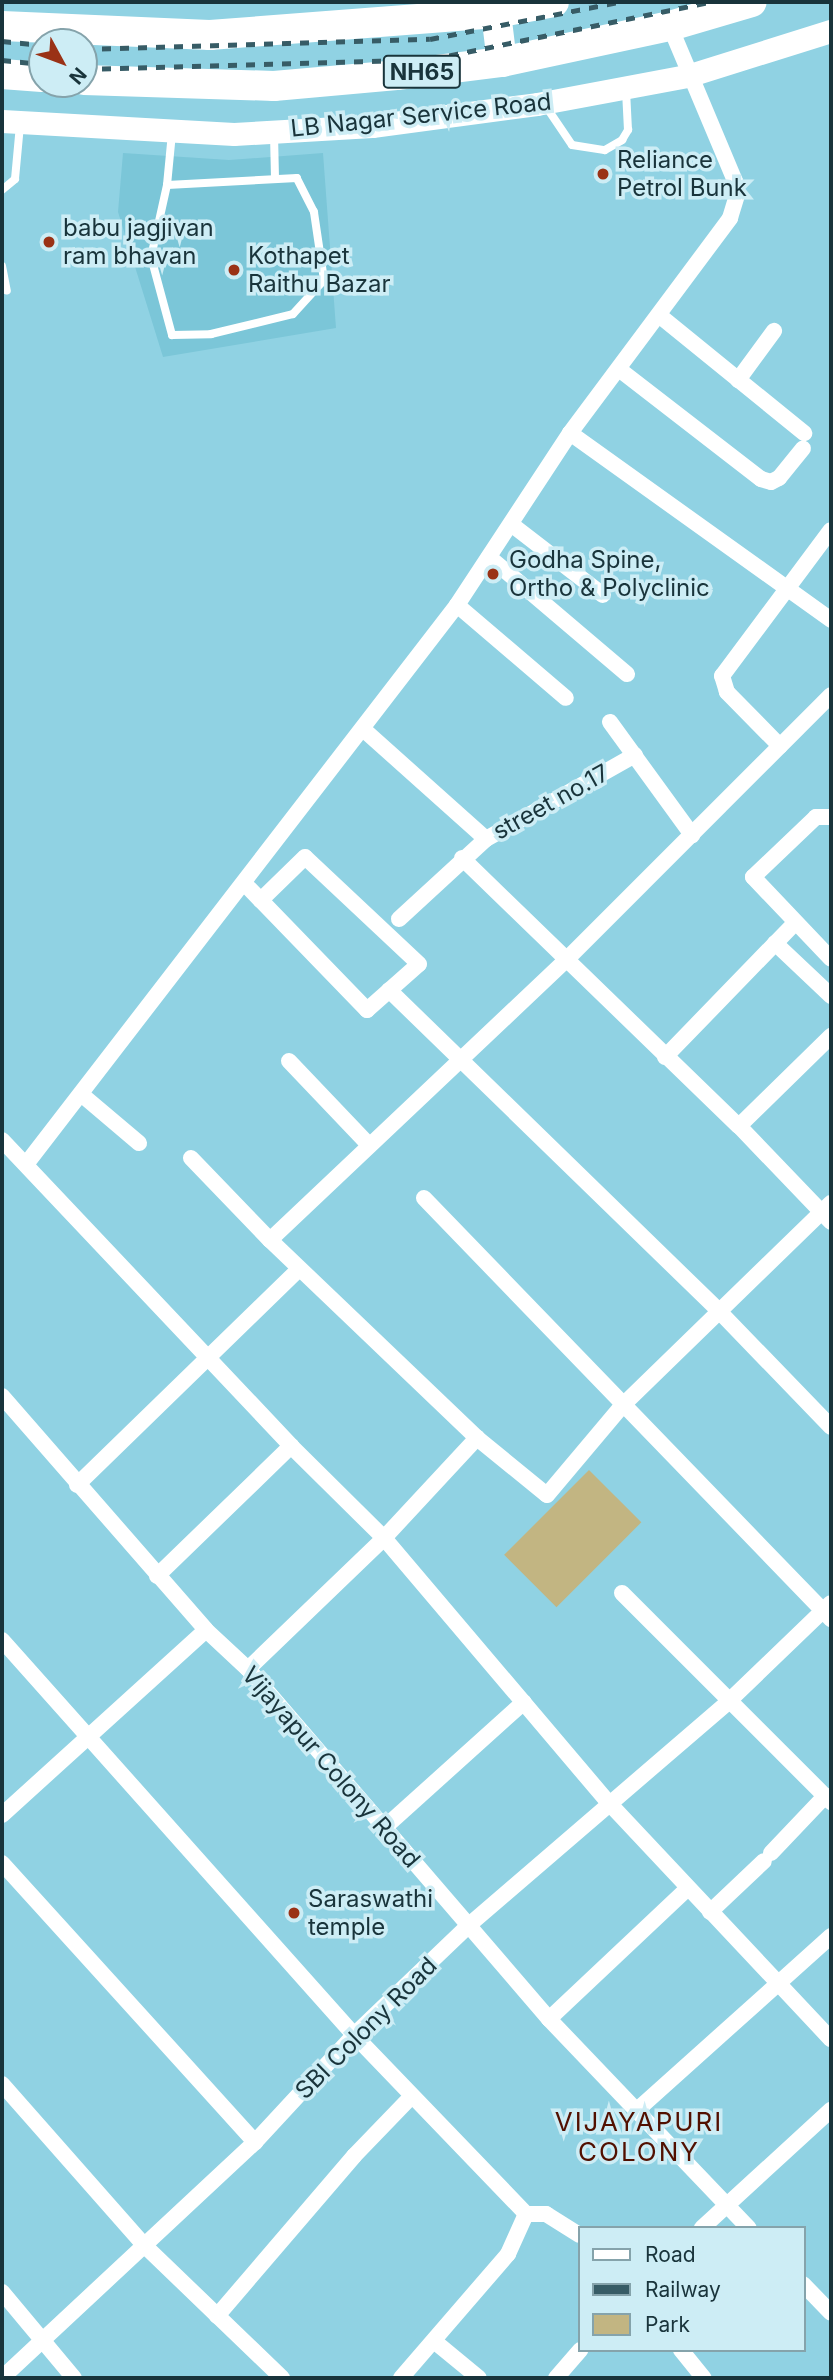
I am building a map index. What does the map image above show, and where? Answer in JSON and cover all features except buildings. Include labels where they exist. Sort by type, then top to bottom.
[{"type":"highway","name":"NH65","points":[[2,26],[210,35],[496,13],[554,2]]},
{"type":"highway","name":"NH65","points":[[98,80],[274,86],[502,62],[670,26],[752,2]]},
{"type":"highway","points":[[496,13],[502,62]]},
{"type":"highway","points":[[2,74],[28,76]]},
{"type":"street","points":[[27,1163],[457,605],[570,433],[620,370],[730,218],[737,195],[735,181],[687,76],[670,26]]},
{"type":"street","name":"LB Nagar Service Road","points":[[11,122],[172,131],[274,131],[372,126],[543,103],[687,76],[831,31]]},
{"type":"street","points":[[620,370],[761,479],[771,482],[779,478],[804,441],[738,380],[660,316]]},
{"type":"street","points":[[738,380],[774,331]]},
{"type":"street","points":[[570,433],[831,620]]},
{"type":"street","points":[[511,524],[603,595]]},
{"type":"street","points":[[780,746],[727,692],[722,676],[786,586],[831,530]]},
{"type":"street","points":[[489,556],[626,674]]},
{"type":"street","points":[[457,605],[566,698]]},
{"type":"street","points":[[270,1240],[565,961],[831,695]]},
{"type":"street","points":[[610,722],[692,835]]},
{"type":"street","points":[[363,729],[486,839]]},
{"type":"street","name":"street no.17","points":[[399,919],[465,855],[486,839],[635,755]]},
{"type":"street","points":[[831,817],[816,817],[753,877],[831,959]]},
{"type":"street","points":[[191,1158],[299,1269],[477,1438],[547,1495],[622,1406],[717,1309],[828,1213],[565,961],[465,855]]},
{"type":"street","points":[[244,883],[261,901],[367,1010],[419,964],[305,857],[261,901]]},
{"type":"street","points":[[259,864],[279,883]]},
{"type":"street","points":[[665,1057],[795,923]]},
{"type":"street","points":[[775,943],[830,993]]},
{"type":"street","points":[[389,990],[717,1309],[831,1427]]},
{"type":"street","points":[[739,1126],[831,1036]]},
{"type":"street","points":[[289,1061],[369,1145]]},
{"type":"street","points":[[80,1094],[139,1143]]},
{"type":"street","points":[[2,1140],[27,1163],[291,1446],[384,1538],[609,1803],[831,2039]]},
{"type":"street","points":[[424,1198],[622,1406],[828,1611]]},
{"type":"street","points":[[77,1485],[299,1269]]},
{"type":"street","name":"Vijayapur Colony Road","points":[[2,1396],[157,1576],[206,1630],[248,1669],[549,2018],[747,2226]]},
{"type":"street","points":[[248,1669],[384,1538],[477,1438]]},
{"type":"street","points":[[157,1576],[291,1446]]},
{"type":"street","points":[[622,1593],[828,1799],[710,1912]]},
{"type":"street","name":"SBI Colony Road","points":[[2,2378],[255,2142],[354,2035],[469,1926],[729,1701],[828,1611]]},
{"type":"street","points":[[2,1815],[206,1630]]},
{"type":"street","points":[[2,1640],[354,2035],[526,2214],[546,2214],[578,2234]]},
{"type":"street","points":[[384,1828],[524,1702]]},
{"type":"street","points":[[2,1863],[255,2142]]},
{"type":"street","points":[[549,2018],[688,1888]]},
{"type":"street","points":[[636,2111],[779,1986],[831,1936]]},
{"type":"street","points":[[2,2084],[145,2246],[282,2378]]},
{"type":"street","points":[[217,2316],[345,2166],[412,2096]]},
{"type":"street","points":[[704,2226],[831,2110]]},
{"type":"street","points":[[401,2378],[508,2254],[526,2214]]},
{"type":"street","points":[[805,2286],[831,2313]]},
{"type":"street","points":[[2,2292],[74,2378]]},
{"type":"street","points":[[434,2340],[479,2378]]},
{"type":"street","points":[[556,2378],[578,2352]]},
{"type":"street","points":[[683,2352],[704,2378]]},
{"type":"lane","points":[[543,103],[572,145],[605,150],[622,140],[628,130],[626,87]]},
{"type":"lane","points":[[2,190],[15,179],[11,122]]},
{"type":"lane","points":[[167,185],[297,178],[307,193],[321,244],[324,280],[293,314],[211,334],[172,335],[164,319],[151,257],[167,185],[172,131]]},
{"type":"lane","points":[[274,131],[275,178]]},
{"type":"lane","points":[[2,266],[6,291]]},
{"type":"shaded area","name":"Kothapet Raithu Bazar","points":[[123,153],[229,160],[323,153],[336,328],[163,357],[118,212]]},
{"type":"green space","points":[[589,1470],[641,1522],[556,1607],[504,1555]]},
{"type":"railway","points":[[98,49],[430,39],[619,2]]},
{"type":"railway","points":[[98,69],[432,59],[710,2]]},
{"type":"railway","points":[[2,41],[28,44]]},
{"type":"railway","points":[[2,60],[28,63]]},
{"type":"place","name":"Reliance Petrol Bunk","points":[[603,174]]},
{"type":"place","name":"babu jagjivan ram bhavan","points":[[49,242]]},
{"type":"place","name":"Kothapet Raithu Bazar","points":[[234,270]]},
{"type":"place","name":"Godha Spine, Ortho & Polyclinic","points":[[493,574]]},
{"type":"place","name":"Saraswathi temple","points":[[294,1913]]},
{"type":"district","name":"VIJAYAPURI COLONY","points":[[639,2137]]}]
